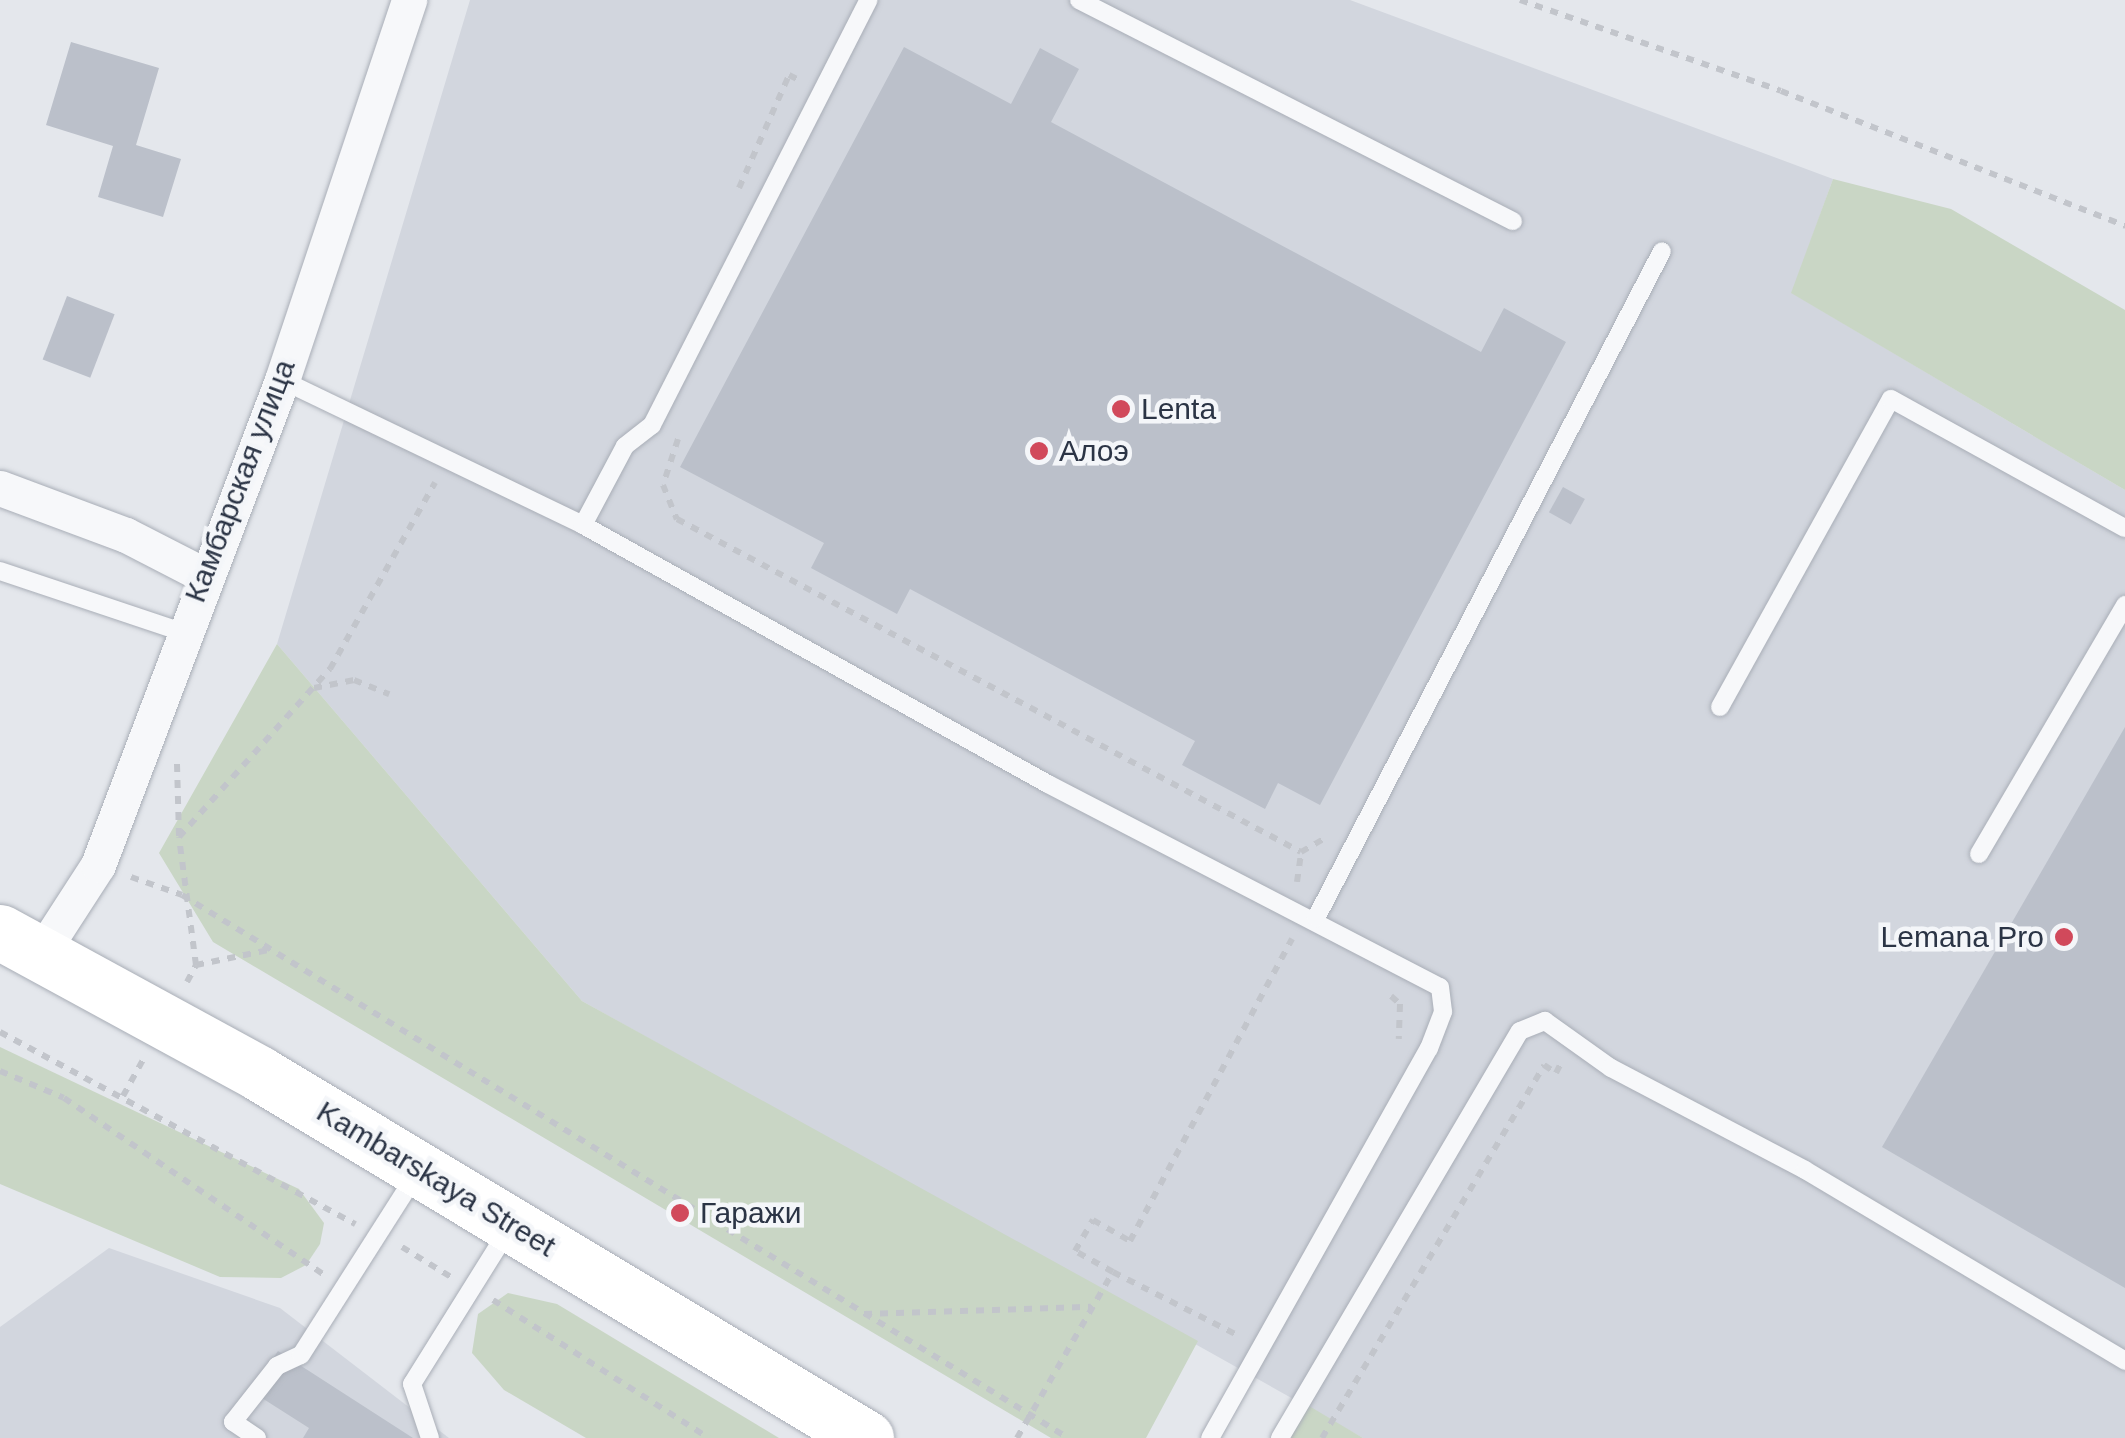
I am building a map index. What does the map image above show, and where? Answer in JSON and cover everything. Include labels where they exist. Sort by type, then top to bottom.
[{"type":"main road","name":"Kambarskaya Street","points":[[22,941],[420,1169],[866,1438]]},
{"type":"street","name":"Камбарская улица","points":[[22,941],[98,865],[202,574],[282,380],[410,0]]},
{"type":"street","points":[[0,488],[126,535],[202,574]]},
{"type":"lane","points":[[583,524],[625,446],[652,425],[869,0]]},
{"type":"lane","points":[[1079,0],[1513,221]]},
{"type":"lane","points":[[1316,918],[1662,252]]},
{"type":"lane","points":[[282,380],[447,455],[583,524],[1048,784],[1316,918],[1440,986],[1443,1012],[1210,1438]]},
{"type":"lane","points":[[1720,707],[1890,399],[2125,528]]},
{"type":"lane","points":[[0,571],[182,632]]},
{"type":"lane","points":[[1978,854],[2125,605]]},
{"type":"lane","points":[[1280,1438],[1520,1030],[1545,1021],[1575,1038],[1611,1068],[1805,1170],[2125,1361]]},
{"type":"lane","points":[[257,1438],[233,1422],[277,1366],[301,1355],[420,1169]]},
{"type":"lane","points":[[430,1438],[412,1384],[512,1224]]},
{"type":"path","points":[[1520,0],[1782,91],[2125,226]]},
{"type":"path","points":[[687,422],[663,485],[677,519],[1301,852]]},
{"type":"path","points":[[123,1096],[196,965],[182,895],[178,837],[313,688],[436,481],[447,455]]},
{"type":"path","points":[[436,481],[452,490]]},
{"type":"path","points":[[313,688],[354,680],[389,694]]},
{"type":"path","points":[[1301,852],[1327,837],[1336,819]]},
{"type":"path","points":[[1245,1321],[1236,1338],[1075,1251],[1093,1220],[1130,1241],[1292,942],[1301,852]]},
{"type":"path","points":[[98,865],[182,895],[1068,1438]]},
{"type":"path","points":[[1274,932],[1308,949]]},
{"type":"path","points":[[196,965],[272,949]]},
{"type":"path","points":[[1377,982],[1400,1004],[1400,1036],[1391,1053]]},
{"type":"path","points":[[0,1032],[123,1096],[317,1210],[378,1233],[708,1438]]},
{"type":"path","points":[[1322,1438],[1544,1065],[1556,1073],[1575,1038]]},
{"type":"path","points":[[0,1070],[64,1098],[345,1289]]},
{"type":"path","points":[[1017,1438],[1113,1272]]},
{"type":"path","points":[[864,1314],[1093,1307]]},
{"type":"shaded area","points":[[470,0],[1350,0],[1833,179],[1792,293],[2125,490],[2125,1438],[1363,1438],[582,1001],[277,644]]},
{"type":"shaded area","points":[[109,1248],[280,1308],[449,1438],[0,1438],[0,1327]]},
{"type":"green space","points":[[1833,179],[1951,209],[2125,310],[2125,490],[1791,293]]},
{"type":"green space","points":[[277,644],[582,1001],[1198,1341],[1146,1438],[1051,1438],[213,942],[159,853]]},
{"type":"green space","points":[[0,1047],[299,1189],[324,1223],[320,1244],[306,1265],[281,1278],[220,1277],[0,1184]]},
{"type":"green space","points":[[508,1293],[557,1304],[779,1438],[586,1438],[504,1390],[472,1353],[478,1314]]},
{"type":"green space","points":[[1304,1403],[1363,1438],[1285,1438]]},
{"type":"building","points":[[71,42],[159,68],[136,145],[181,159],[163,217],[98,197],[113,146],[46,125]]},
{"type":"building","name":"Lenta","points":[[904,47],[1011,104],[1040,48],[1079,69],[1051,122],[1481,352],[1504,308],[1566,342],[1320,805],[1278,783],[1265,809],[1182,765],[1195,741],[910,589],[897,614],[811,568],[824,543],[680,467]]},
{"type":"building","points":[[67,296],[115,314],[90,378],[43,359]]},
{"type":"building","points":[[1563,487],[1585,499],[1571,524],[1549,512]]},
{"type":"building","name":"Lemana Pro","points":[[2125,727],[2125,1288],[1882,1147]]},
{"type":"building","points":[[278,1351],[413,1438],[303,1438],[309,1428],[251,1391]]},
{"type":"place","name":"Lenta","points":[[1121,409]]},
{"type":"place","name":"Алоэ","points":[[1039,451]]},
{"type":"place","name":"Lemana Pro","points":[[2064,937]]},
{"type":"place","name":"Гаражи","points":[[680,1213]]}]
